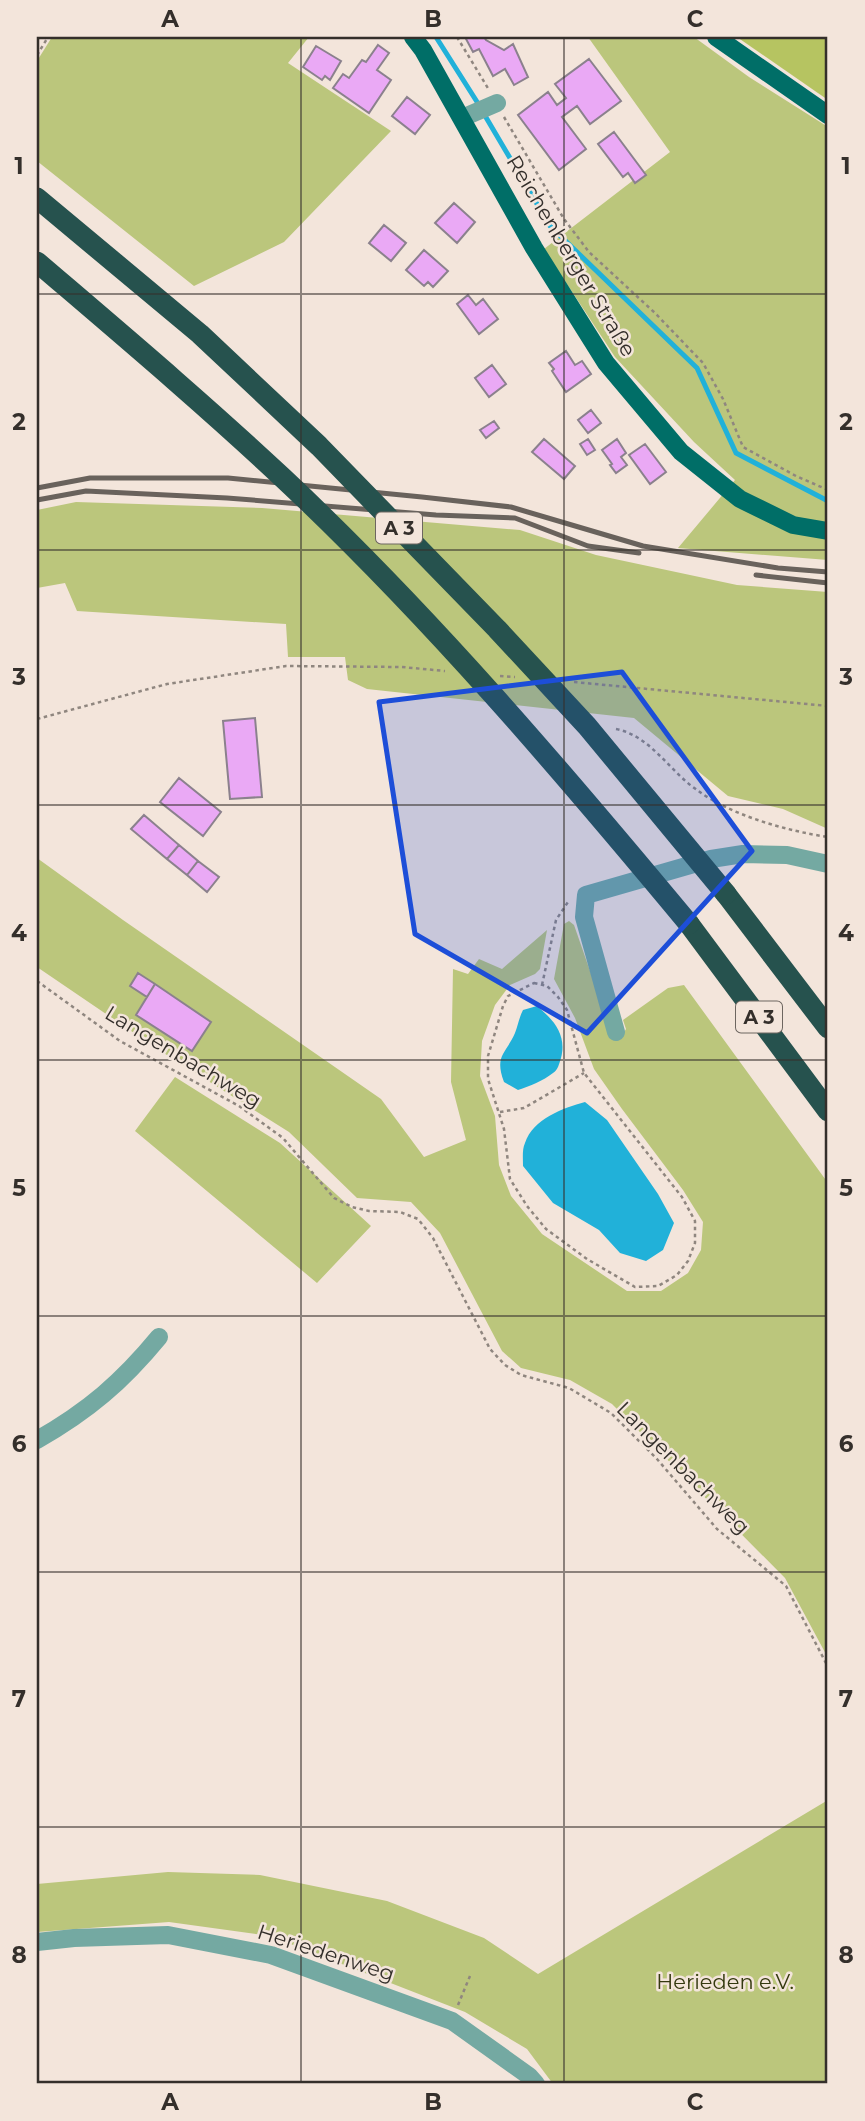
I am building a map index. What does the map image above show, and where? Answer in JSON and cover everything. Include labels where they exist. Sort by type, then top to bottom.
[{"type":"highway","name":"A 3","points":[[37,198],[200,334],[319,446],[497,629],[586,726],[726,894],[828,1028]]},
{"type":"highway","name":"A 3","points":[[37,262],[164,370],[285,479],[415,610],[550,757],[690,924],[828,1111]]},
{"type":"main road","name":"Reichenberger Straße","points":[[413,37],[467,116],[534,248],[606,363],[681,452],[740,499],[793,525],[828,531]]},
{"type":"main road","points":[[716,37],[828,115]]},
{"type":"street","points":[[467,116],[494,104]]},
{"type":"street","points":[[616,1032],[584,917],[586,895],[711,859],[743,854],[787,855],[828,864]]},
{"type":"street","points":[[37,1440],[101,1398],[132,1370],[159,1337]]},
{"type":"street","name":"Heriedenweg","points":[[37,1942],[169,1935],[271,1955],[452,2021],[529,2076],[536,2084]]},
{"type":"path","points":[[37,55],[48,37]]},
{"type":"path","points":[[457,37],[564,219],[589,252],[704,363],[743,447],[796,476],[828,489]]},
{"type":"path","points":[[37,719],[167,684],[286,666],[371,667]]},
{"type":"path","points":[[626,687],[828,706]]},
{"type":"path","points":[[612,729],[624,731],[650,745],[696,790],[720,804],[808,834],[828,837]]},
{"type":"path","points":[[542,985],[556,920],[568,902],[586,895]]},
{"type":"path","name":"Langenbachweg","points":[[37,981],[120,1041],[239,1105],[283,1139],[334,1198],[352,1207],[369,1211],[400,1212],[418,1219],[433,1238],[491,1349],[505,1366],[521,1375],[569,1388],[611,1413],[657,1459],[717,1530],[786,1586],[828,1667]]},
{"type":"path","points":[[534,983],[547,986],[558,997],[567,1010],[584,1073],[682,1197],[695,1221],[695,1243],[688,1261],[677,1275],[658,1286],[635,1286],[587,1259],[546,1229],[510,1179],[500,1112],[488,1080],[488,1056],[508,996],[534,983]]},
{"type":"path","points":[[500,1112],[524,1108],[584,1073]]},
{"type":"path","points":[[452,2021],[470,1976]]},
{"type":"highlighted area","points":[[622,672],[752,851],[587,1033],[415,934],[379,702]]},
{"type":"green space","points":[[52,37],[309,37],[288,63],[391,131],[284,242],[194,286],[37,161],[37,61]]},
{"type":"green space","points":[[588,37],[694,37],[749,77],[828,127],[828,560],[678,548],[735,480],[694,442],[615,357],[544,249],[670,152]]},
{"type":"green space","points":[[737,37],[828,37],[828,100]]},
{"type":"green space","points":[[76,502],[262,508],[520,530],[596,555],[737,585],[828,592],[828,829],[783,809],[728,796],[634,718],[367,689],[348,680],[345,657],[288,657],[286,624],[77,611],[65,583],[37,588],[37,510]]},
{"type":"green space","points":[[37,858],[381,1099],[424,1157],[466,1140],[451,1082],[453,969],[468,974],[479,959],[502,969],[547,930],[540,969],[510,985],[495,1005],[482,1041],[480,1076],[495,1116],[499,1165],[511,1196],[542,1234],[627,1291],[661,1291],[688,1273],[701,1250],[703,1222],[683,1190],[594,1069],[575,1018],[554,979],[564,924],[569,921],[574,925],[612,1034],[623,1034],[626,1029],[623,1020],[668,988],[684,985],[828,1183],[828,1658],[785,1578],[612,1404],[570,1380],[521,1368],[502,1351],[440,1233],[411,1202],[357,1198],[289,1132],[159,1050],[37,967]]},
{"type":"green space","points":[[175,1077],[280,1143],[371,1226],[317,1283],[135,1131]]},
{"type":"green space","name":"Herieden e.V.","points":[[828,1800],[828,2084],[553,2084],[527,2049],[465,2012],[270,1936],[169,1922],[37,1932],[37,1884],[168,1872],[260,1875],[387,1901],[484,1938],[538,1974]]},
{"type":"water","points":[[537,1006],[549,1017],[561,1035],[561,1058],[555,1072],[518,1090],[504,1082],[500,1066],[502,1055],[515,1033],[523,1010]]},
{"type":"water","points":[[585,1102],[607,1120],[658,1194],[674,1223],[663,1250],[646,1261],[620,1253],[599,1230],[553,1203],[523,1166],[524,1145],[535,1127],[558,1111]]},
{"type":"building","points":[[465,37],[484,37],[504,50],[513,44],[528,77],[514,85],[505,69],[493,76],[479,49],[473,52]]},
{"type":"building","points":[[378,45],[389,53],[377,70],[391,80],[369,113],[333,88],[343,74],[349,78],[362,60],[366,62]]},
{"type":"building","points":[[316,46],[341,61],[330,80],[325,76],[322,80],[303,67]]},
{"type":"building","points":[[589,59],[621,101],[590,124],[577,106],[562,117],[586,149],[559,170],[518,115],[548,92],[557,105],[566,98],[555,84]]},
{"type":"building","points":[[407,97],[430,115],[415,134],[392,116]]},
{"type":"building","points":[[614,132],[646,175],[635,183],[628,173],[623,177],[598,144]]},
{"type":"building","points":[[454,203],[475,222],[457,243],[435,223]]},
{"type":"building","points":[[384,225],[406,243],[391,261],[369,243]]},
{"type":"building","points":[[424,250],[448,271],[433,287],[428,282],[424,286],[406,270]]},
{"type":"building","points":[[468,295],[476,305],[483,299],[498,319],[479,334],[457,304]]},
{"type":"building","points":[[566,351],[575,365],[582,361],[591,374],[566,392],[549,363]]},
{"type":"building","points":[[492,365],[506,384],[489,397],[475,378]]},
{"type":"building","points":[[591,410],[601,423],[588,433],[578,420]]},
{"type":"building","points":[[494,421],[499,428],[486,438],[480,430]]},
{"type":"building","points":[[544,439],[575,466],[564,479],[532,452]]},
{"type":"building","points":[[588,439],[595,450],[587,455],[580,444]]},
{"type":"building","points":[[617,439],[626,453],[621,457],[627,465],[616,473],[602,450]]},
{"type":"building","points":[[645,444],[666,472],[650,484],[629,455]]},
{"type":"building","points":[[255,718],[262,797],[230,799],[223,721]]},
{"type":"building","points":[[179,778],[221,812],[203,836],[160,802]]},
{"type":"building","points":[[144,815],[179,845],[167,859],[131,829]]},
{"type":"building","points":[[179,845],[198,861],[187,875],[167,859]]},
{"type":"building","points":[[198,861],[219,877],[207,892],[187,875]]},
{"type":"building","points":[[138,973],[155,984],[147,997],[130,986]]},
{"type":"building","points":[[155,984],[211,1022],[192,1051],[136,1015]]},
{"type":"waterway","points":[[436,37],[479,105]]},
{"type":"waterway","points":[[484,114],[550,226],[697,368],[736,453],[828,501]]},
{"type":"railway","points":[[37,488],[90,478],[228,478],[422,497],[511,507],[643,546],[778,568],[828,572]]},
{"type":"railway","points":[[37,500],[86,491],[515,518],[588,546],[639,553]]},
{"type":"railway","points":[[756,575],[828,583]]}]
